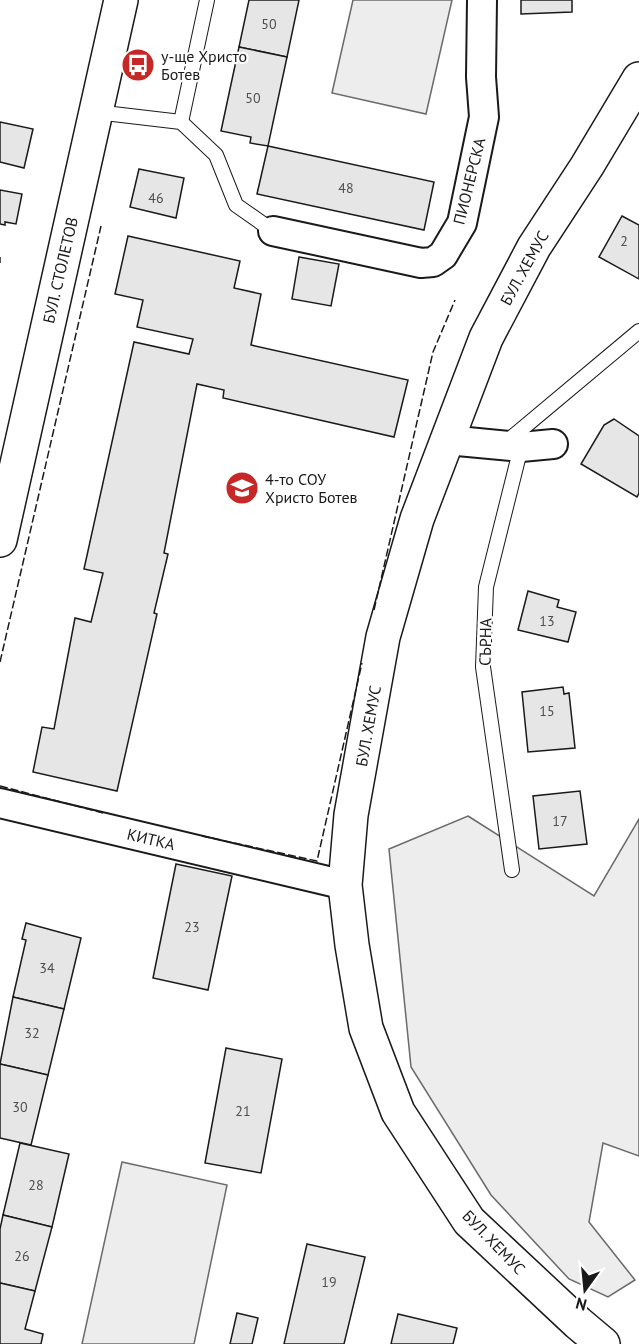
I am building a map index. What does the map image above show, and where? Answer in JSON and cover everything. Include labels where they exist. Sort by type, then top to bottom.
[{"type":"main road","name":"БУЛ. СТОЛЕТОВ","points":[[0,540],[121,0]]},
{"type":"main road","name":"БУЛ. ХЕМУС","points":[[603,1344],[469,1221],[398,1112],[366,1028],[345,885],[351,815],[384,637],[417,519],[486,338],[534,247],[587,166],[639,79]]},
{"type":"street","name":"ПИОНЕРСКА","points":[[273,231],[421,263],[433,262],[443,255],[462,223],[484,117],[481,77],[482,0]]},
{"type":"street","points":[[447,440],[512,446],[553,444]]},
{"type":"street","name":"КИТКА","points":[[0,803],[345,885]]},
{"type":"lane","points":[[181,122],[207,0]]},
{"type":"lane","points":[[96,112],[181,122],[216,155],[236,205],[273,231]]},
{"type":"lane","points":[[512,446],[639,331]]},
{"type":"lane","name":"СЪРНА","points":[[512,446],[486,588],[483,667],[512,870]]},
{"type":"shaded area","points":[[353,0],[452,0],[426,114],[332,93]]},
{"type":"shaded area","points":[[468,816],[594,896],[639,819],[639,1156],[603,1143],[589,1222],[635,1280],[608,1297],[569,1279],[491,1195],[411,1067],[389,849]]},
{"type":"shaded area","points":[[122,1162],[227,1185],[194,1344],[82,1344]]},
{"type":"building","points":[[249,0],[299,0],[287,57],[239,47]]},
{"type":"building","points":[[521,0],[572,0],[572,12],[521,14]]},
{"type":"building","points":[[239,47],[287,57],[268,146],[250,143],[251,137],[221,131]]},
{"type":"building","points":[[0,122],[33,129],[24,168],[0,162]]},
{"type":"building","points":[[268,146],[434,182],[424,230],[257,194]]},
{"type":"building","points":[[139,169],[184,178],[176,218],[130,207]]},
{"type":"building","points":[[0,190],[22,194],[16,224],[5,222],[5,225],[0,224]]},
{"type":"building","points":[[622,216],[639,225],[639,279],[599,257]]},
{"type":"building","points":[[128,236],[240,261],[234,288],[261,294],[251,345],[408,380],[394,437],[223,398],[224,390],[197,384],[164,553],[168,554],[154,613],[157,614],[117,791],[33,772],[42,727],[54,729],[75,618],[91,622],[103,573],[84,569],[134,342],[189,354],[193,339],[137,327],[143,300],[115,294]]},
{"type":"building","points":[[299,257],[339,264],[331,306],[292,299]]},
{"type":"building","points":[[614,419],[639,436],[639,493],[637,497],[581,464],[604,425]]},
{"type":"building","points":[[528,591],[559,600],[557,607],[576,612],[568,642],[518,630]]},
{"type":"building","points":[[563,687],[564,694],[569,693],[575,748],[528,752],[522,692]]},
{"type":"building","points":[[580,791],[587,844],[539,849],[533,796]]},
{"type":"building","points":[[176,864],[232,876],[208,990],[153,978]]},
{"type":"building","points":[[26,923],[81,938],[64,1009],[13,997],[26,940],[22,939]]},
{"type":"building","points":[[13,997],[64,1009],[48,1075],[0,1064]]},
{"type":"building","points":[[226,1048],[282,1059],[261,1173],[205,1163]]},
{"type":"building","points":[[0,1064],[48,1075],[31,1145],[0,1138]]},
{"type":"building","points":[[20,1143],[69,1154],[52,1227],[3,1215]]},
{"type":"building","points":[[3,1215],[52,1227],[35,1291],[0,1283],[0,1229]]},
{"type":"building","points":[[307,1244],[365,1257],[344,1344],[284,1344]]},
{"type":"building","points":[[0,1283],[35,1291],[25,1329],[43,1334],[41,1344],[0,1344]]},
{"type":"building","points":[[237,1313],[258,1318],[252,1344],[230,1344]]},
{"type":"building","points":[[398,1314],[457,1328],[453,1344],[391,1344]]},
{"type":"fence","points":[[0,662],[101,226]]},
{"type":"fence","points":[[0,257],[0,263]]},
{"type":"fence","points":[[374,610],[433,352],[455,300]]},
{"type":"fence","points":[[202,836],[317,861],[362,663]]},
{"type":"fence","points":[[0,786],[103,813]]},
{"type":"place","name":"у-ще Христо Ботев","points":[[138,65]]},
{"type":"place","name":"4-то СОУ Христо Ботев","points":[[242,488]]}]
